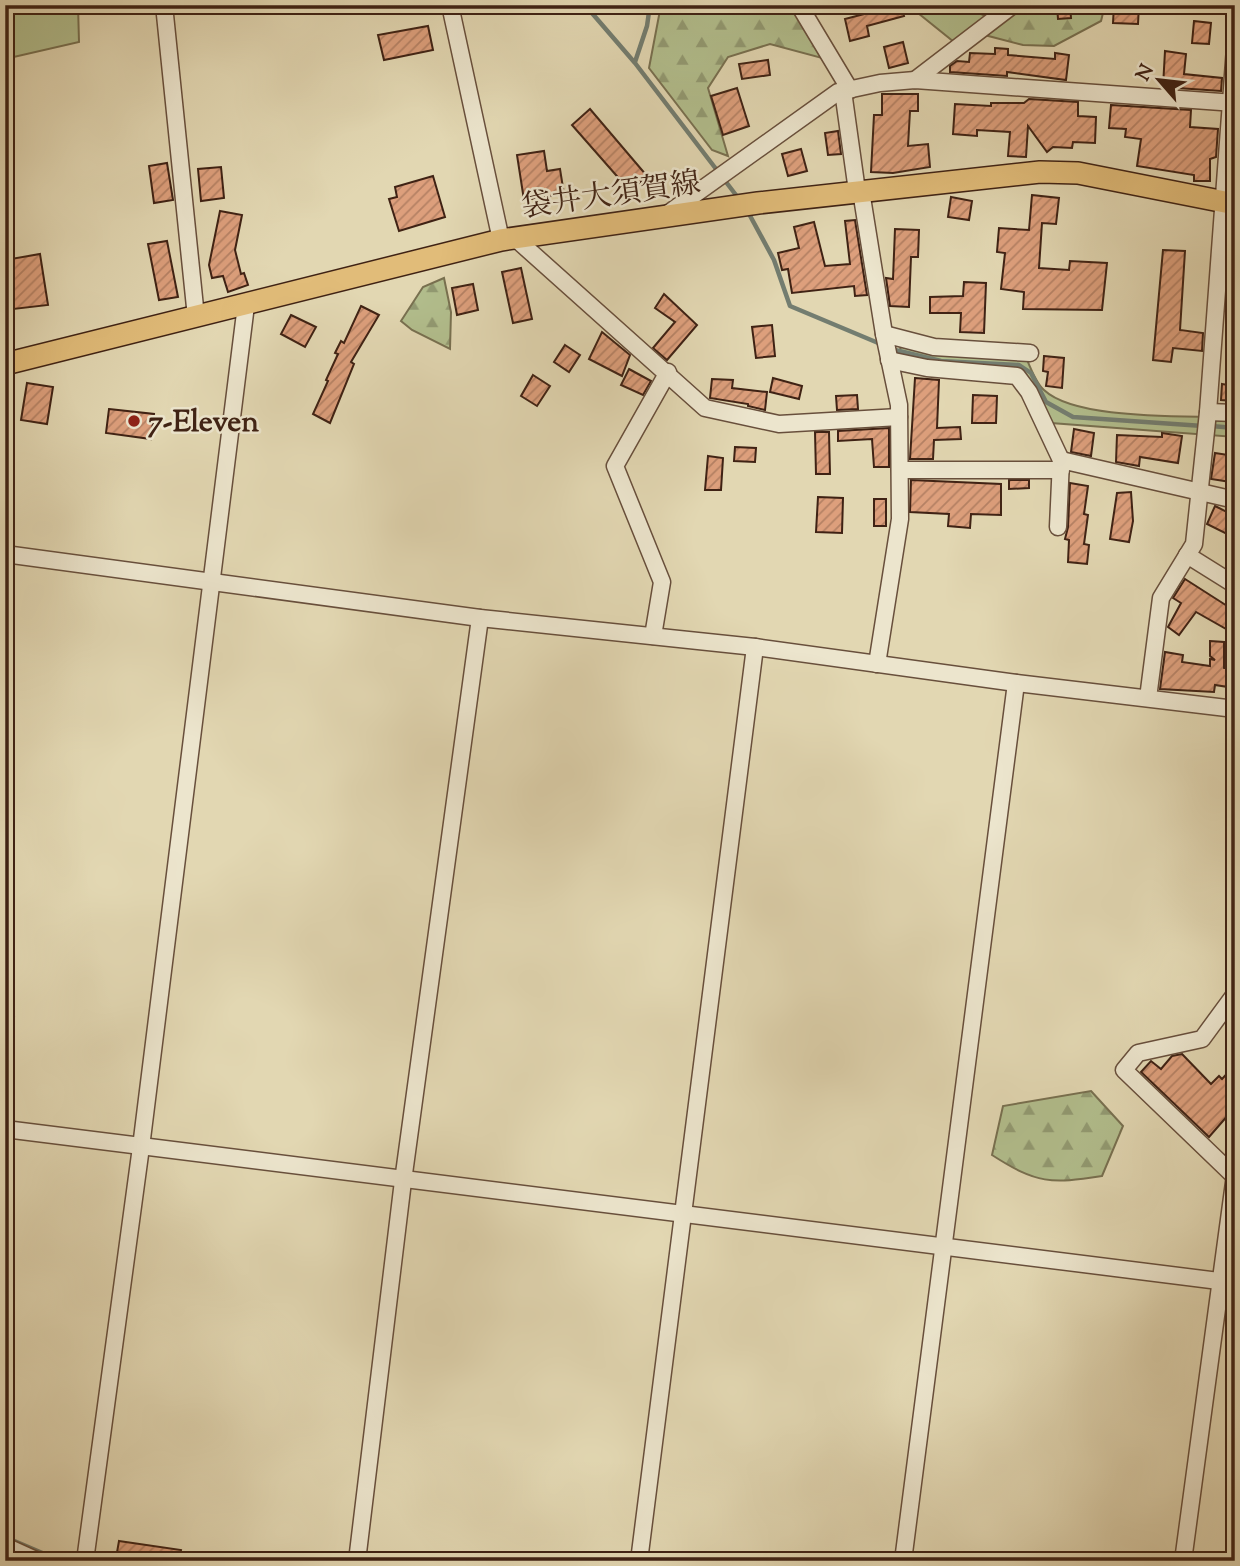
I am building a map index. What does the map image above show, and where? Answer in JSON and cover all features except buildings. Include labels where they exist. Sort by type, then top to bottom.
[{"type":"main road","name":"袋井大須賀線","points":[[5,364],[508,239],[758,203],[1040,172],[1079,173],[1229,203]]},
{"type":"street","points":[[164,5],[196,317]]},
{"type":"street","points":[[450,5],[508,239],[668,372],[705,408],[779,424],[900,417]]},
{"type":"street","points":[[799,5],[847,90],[859,191],[900,417],[900,519],[877,664]]},
{"type":"street","points":[[915,80],[1013,5]]},
{"type":"street","points":[[1148,698],[1161,597],[1194,544],[1229,203],[1235,48]]},
{"type":"street","points":[[665,216],[802,115],[847,90],[880,83],[915,80],[1233,102]]},
{"type":"street","points":[[85,1561],[141,1147],[246,304]]},
{"type":"street","points":[[884,334],[934,347],[1030,353]]},
{"type":"street","points":[[889,360],[927,368],[1017,376],[1030,392],[1061,465],[1058,527]]},
{"type":"street","points":[[653,636],[662,582],[615,466],[668,372]]},
{"type":"street","points":[[1208,412],[1235,413]]},
{"type":"street","points":[[901,470],[1061,465],[1235,500]]},
{"type":"street","points":[[5,554],[481,618],[755,647],[1016,683],[1235,709]]},
{"type":"street","points":[[1187,555],[1235,585]]},
{"type":"street","points":[[357,1561],[402,1181],[481,618]]},
{"type":"street","points":[[639,1561],[680,1216],[755,647]]},
{"type":"street","points":[[903,1561],[1016,683]]},
{"type":"street","points":[[1183,1561],[1227,1282],[1234,1174],[1125,1070],[1138,1053],[1202,1039],[1235,994]]},
{"type":"street","points":[[5,1129],[680,1216],[1227,1282]]},
{"type":"street","points":[[5,1546],[38,1561]]},
{"type":"green space","points":[[5,5],[78,5],[79,42],[5,59]]},
{"type":"green space","points":[[661,5],[799,5],[833,61],[770,44],[728,57],[708,88],[728,156],[712,150],[649,68]]},
{"type":"green space","points":[[908,5],[961,5],[990,18],[954,42]]},
{"type":"green space","points":[[1022,5],[1105,5],[1101,21],[1054,46],[1023,45],[977,33]]},
{"type":"green space","points":[[444,278],[451,312],[450,349],[412,330],[401,321],[423,287]]},
{"type":"green space","points":[[903,344],[1026,357],[1041,387],[1060,400],[1107,412],[1235,418],[1235,437],[1051,423],[1019,374],[893,361]]},
{"type":"green space","points":[[5,1016],[14,1017],[5,1101]]},
{"type":"green space","points":[[1091,1091],[1123,1126],[1102,1176],[1057,1181],[1045,1179],[1021,1172],[992,1155],[1003,1106]]},
{"type":"waterway","points":[[585,5],[635,63],[739,199]]},
{"type":"waterway","points":[[635,62],[647,26],[650,5]]},
{"type":"waterway","points":[[748,212],[774,260],[790,306],[883,345]]},
{"type":"waterway","points":[[891,349],[941,361],[1019,365],[1031,373],[1046,402],[1073,417],[1203,426]]},
{"type":"waterway","points":[[1211,426],[1235,428]]},
{"type":"waterway","points":[[5,1537],[61,1561]]},
{"type":"place","name":"7-Eleven","points":[[134,421]]}]
